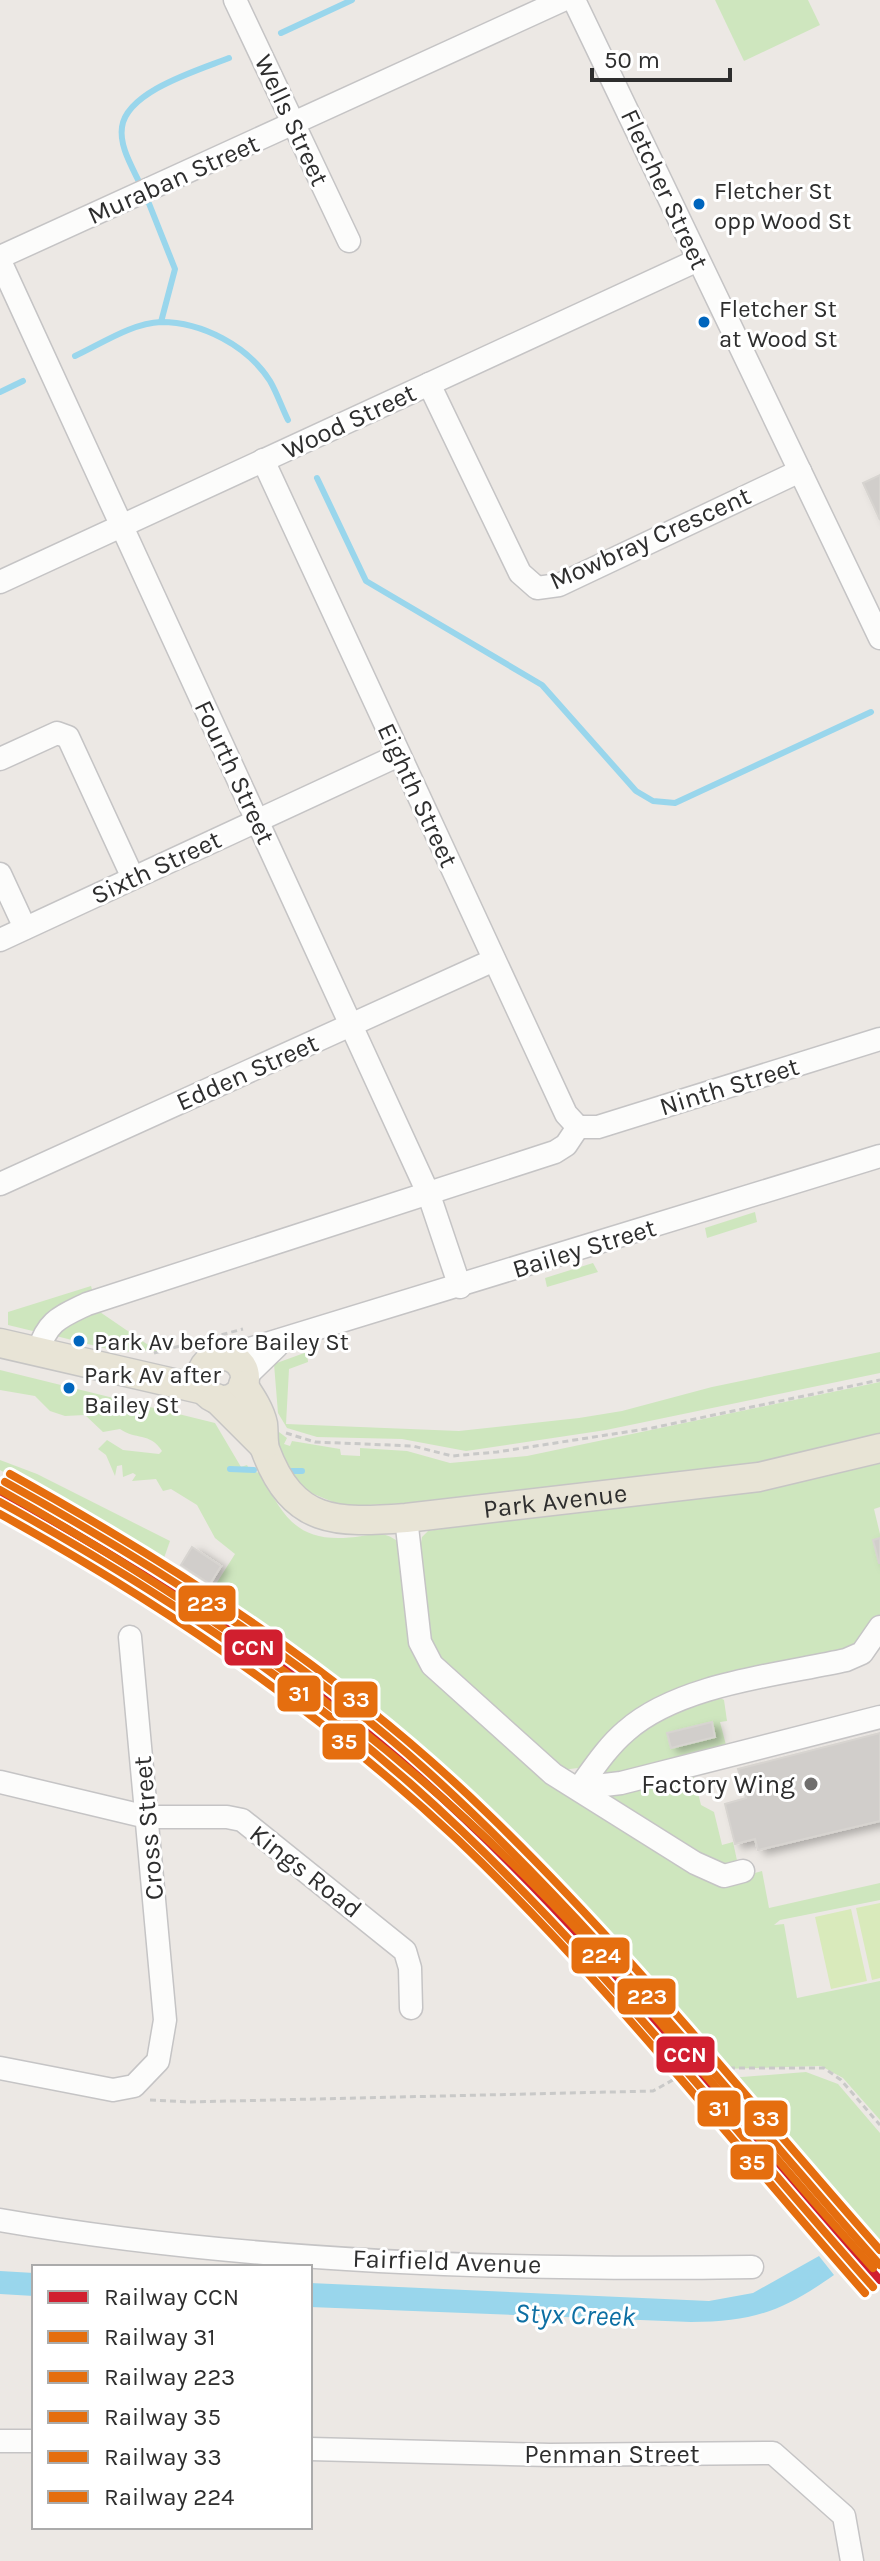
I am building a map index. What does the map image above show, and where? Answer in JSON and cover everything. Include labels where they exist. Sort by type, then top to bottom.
[{"type":"main road","points":[[1,1344],[148,1378],[223,1379]]},
{"type":"main road","name":"Park Avenue","points":[[223,1379],[260,1416],[272,1437],[285,1489],[312,1512],[349,1521],[406,1518],[759,1477],[880,1448]]},
{"type":"street","name":"Wells Street","points":[[235,0],[349,241]]},
{"type":"street","name":"Muraban Street","points":[[0,259],[563,0]]},
{"type":"street","name":"Fletcher Street","points":[[574,0],[800,471],[874,608],[880,638]]},
{"type":"street","name":"Fourth Street","points":[[0,259],[429,1195],[460,1287]]},
{"type":"street","name":"Wood Street","points":[[0,582],[698,260]]},
{"type":"street","name":"Mowbray Crescent","points":[[429,384],[520,573],[537,588],[559,585],[800,471]]},
{"type":"street","name":"Eighth Street","points":[[263,460],[566,1114],[578,1127]]},
{"type":"street","points":[[0,759],[57,733],[68,737],[133,878]]},
{"type":"street","name":"Sixth Street","points":[[0,940],[399,755]]},
{"type":"street","points":[[0,874],[25,928]]},
{"type":"street","name":"Edden Street","points":[[0,1184],[494,960]]},
{"type":"street","name":"Ninth Street","points":[[578,1127],[598,1127],[880,1039]]},
{"type":"street","points":[[38,1352],[44,1333],[57,1319],[87,1304],[555,1152],[566,1145],[578,1127]]},
{"type":"street","name":"Bailey Street","points":[[223,1379],[289,1339],[880,1156]]},
{"type":"street","points":[[406,1518],[420,1642],[432,1665],[541,1765],[695,1863],[724,1876],[743,1871]]},
{"type":"street","points":[[579,1788],[624,1732],[668,1705],[698,1694],[871,1654],[880,1627]]},
{"type":"street","name":"Cross Street","points":[[0,2068],[113,2090],[134,2086],[158,2061],[165,2020],[130,1637]]},
{"type":"street","points":[[579,1788],[621,1783],[880,1717]]},
{"type":"street","name":"Kings Road","points":[[0,1782],[147,1817],[227,1817],[248,1823],[405,1951],[410,1968],[411,2008]]},
{"type":"street","name":"Fairfield Avenue","points":[[0,2220],[227,2251],[501,2264],[752,2267]]},
{"type":"street","points":[[0,2441],[32,2441]]},
{"type":"street","name":"Penman Street","points":[[312,2449],[550,2455],[773,2453],[844,2516],[852,2561]]},
{"type":"path","points":[[172,1350],[237,1329],[250,1331]]},
{"type":"path","points":[[272,1437],[413,1446],[442,1455],[497,1452],[652,1428],[880,1380]]},
{"type":"path","points":[[729,2068],[824,2068],[841,2080],[880,2125]]},
{"type":"path","points":[[145,2100],[189,2102],[653,2091],[680,2076]]},
{"type":"green space","points":[[715,0],[808,0],[820,25],[744,61]]},
{"type":"green space","points":[[755,1212],[757,1222],[707,1238],[705,1228]]},
{"type":"green space","points":[[593,1263],[598,1272],[547,1287],[545,1278]]},
{"type":"green space","points":[[91,1286],[93,1293],[37,1332],[8,1325],[8,1312]]},
{"type":"green space","points":[[97,1310],[157,1351],[124,1353],[52,1335]]},
{"type":"green space","points":[[307,1352],[308,1362],[289,1369],[286,1424],[459,1431],[622,1411],[712,1387],[880,1352],[880,1373],[606,1430],[466,1451],[402,1439],[317,1437],[287,1428],[278,1413],[274,1364]]},
{"type":"green space","points":[[0,1370],[215,1423],[241,1467],[247,1465],[250,1471],[261,1473],[279,1506],[298,1527],[325,1537],[377,1534],[394,1539],[398,1542],[412,1644],[467,1711],[730,1880],[762,1871],[769,1908],[880,1883],[880,1900],[780,1920],[774,1925],[784,1924],[797,1998],[880,1981],[880,2120],[843,2078],[821,2066],[721,2069],[663,1996],[474,1802],[333,1678],[211,1592],[235,1554],[215,1538],[197,1505],[171,1489],[163,1491],[156,1479],[132,1481],[136,1475],[133,1473],[123,1477],[122,1465],[117,1466],[115,1476],[106,1455],[98,1449],[107,1440],[123,1450],[159,1454],[162,1451],[157,1445],[120,1429],[103,1432],[85,1415],[65,1416],[50,1411],[35,1396],[0,1390]]},
{"type":"green space","points":[[880,1382],[880,1435],[782,1459],[437,1502],[343,1506],[306,1491],[292,1475],[271,1426],[287,1438],[284,1444],[290,1446],[292,1441],[340,1449],[341,1455],[360,1456],[360,1448],[407,1451],[450,1463],[527,1456]]},
{"type":"green space","points":[[880,1459],[880,1507],[874,1509],[880,1534],[880,1618],[853,1648],[696,1684],[578,1768],[562,1770],[457,1678],[432,1649],[420,1549],[422,1537],[428,1531]]},
{"type":"green space","points":[[0,1460],[37,1474],[170,1541],[164,1558],[153,1556],[0,1470]]},
{"type":"green space","points":[[720,1698],[724,1700],[727,1721],[720,1722],[727,1749],[606,1779],[600,1773],[626,1746],[654,1725]]},
{"type":"green space","points":[[693,1773],[701,1805],[714,1812],[722,1845],[733,1842],[738,1865],[723,1870],[610,1798],[610,1794]]},
{"type":"green space","points":[[880,1903],[880,1978],[872,1980],[856,1908]]},
{"type":"green space","points":[[851,1909],[867,1981],[831,1989],[815,1917]]},
{"type":"green space","points":[[806,2072],[838,2084],[880,2133],[880,2250],[729,2078]]},
{"type":"water","name":"Styx Creek","points":[[819,2256],[834,2275],[783,2306],[732,2320],[691,2322],[312,2307],[312,2283],[709,2301],[753,2293]]},
{"type":"water","points":[[0,2271],[32,2273],[32,2296],[0,2294]]},
{"type":"building","points":[[880,475],[880,520],[863,483]]},
{"type":"building","points":[[880,1538],[880,1563],[879,1563],[873,1540]]},
{"type":"building","points":[[192,1547],[221,1566],[210,1584],[181,1565]]},
{"type":"building","points":[[712,1722],[715,1737],[671,1748],[667,1733]]},
{"type":"building","name":"Factory Wing","points":[[880,1733],[880,1821],[758,1850],[755,1839],[735,1844],[725,1804],[746,1798],[738,1769]]},
{"type":"waterway","points":[[281,33],[352,0]]},
{"type":"waterway","points":[[141,186],[123,142],[122,127],[127,114],[137,103],[166,84],[229,58]]},
{"type":"waterway","points":[[146,196],[175,269],[161,322]]},
{"type":"waterway","points":[[75,356],[150,323],[192,326],[223,338],[261,368],[288,420]]},
{"type":"waterway","points":[[0,392],[23,381]]},
{"type":"waterway","points":[[317,478],[366,581],[542,685],[636,791],[653,801],[675,803],[871,712]]},
{"type":"waterway","points":[[230,1469],[254,1470]]},
{"type":"waterway","points":[[289,1471],[302,1471]]},
{"type":"rail line","name":"33","points":[[10,1474],[137,1548],[260,1628],[377,1716],[433,1763],[590,1918],[880,2250]]},
{"type":"rail line","name":"223","points":[[5,1482],[171,1580],[277,1651],[379,1729],[427,1771],[547,1888],[605,1950],[880,2265]]},
{"type":"rail line","name":"224","points":[[0,1490],[73,1532],[216,1623],[285,1672],[418,1776],[584,1937],[873,2268]]},
{"type":"rail line","name":"CCN","points":[[0,1491],[110,1554],[217,1622],[320,1696],[419,1777],[542,1895],[600,1958],[880,2280]]},
{"type":"rail line","name":"31","points":[[0,1502],[214,1632],[315,1705],[412,1785],[535,1903],[593,1965],[873,2287]]},
{"type":"rail line","name":"35","points":[[0,1514],[122,1585],[239,1662],[405,1792],[511,1892],[616,2004],[865,2293]]},
{"type":"place","name":"Fletcher St opp Wood St","points":[[699,204]]},
{"type":"place","name":"Fletcher St at Wood St","points":[[704,322]]},
{"type":"place","name":"Park Av before Bailey St","points":[[79,1341]]},
{"type":"place","name":"Park Av after Bailey St","points":[[69,1388]]},
{"type":"place","name":"Factory Wing","points":[[811,1784]]}]
